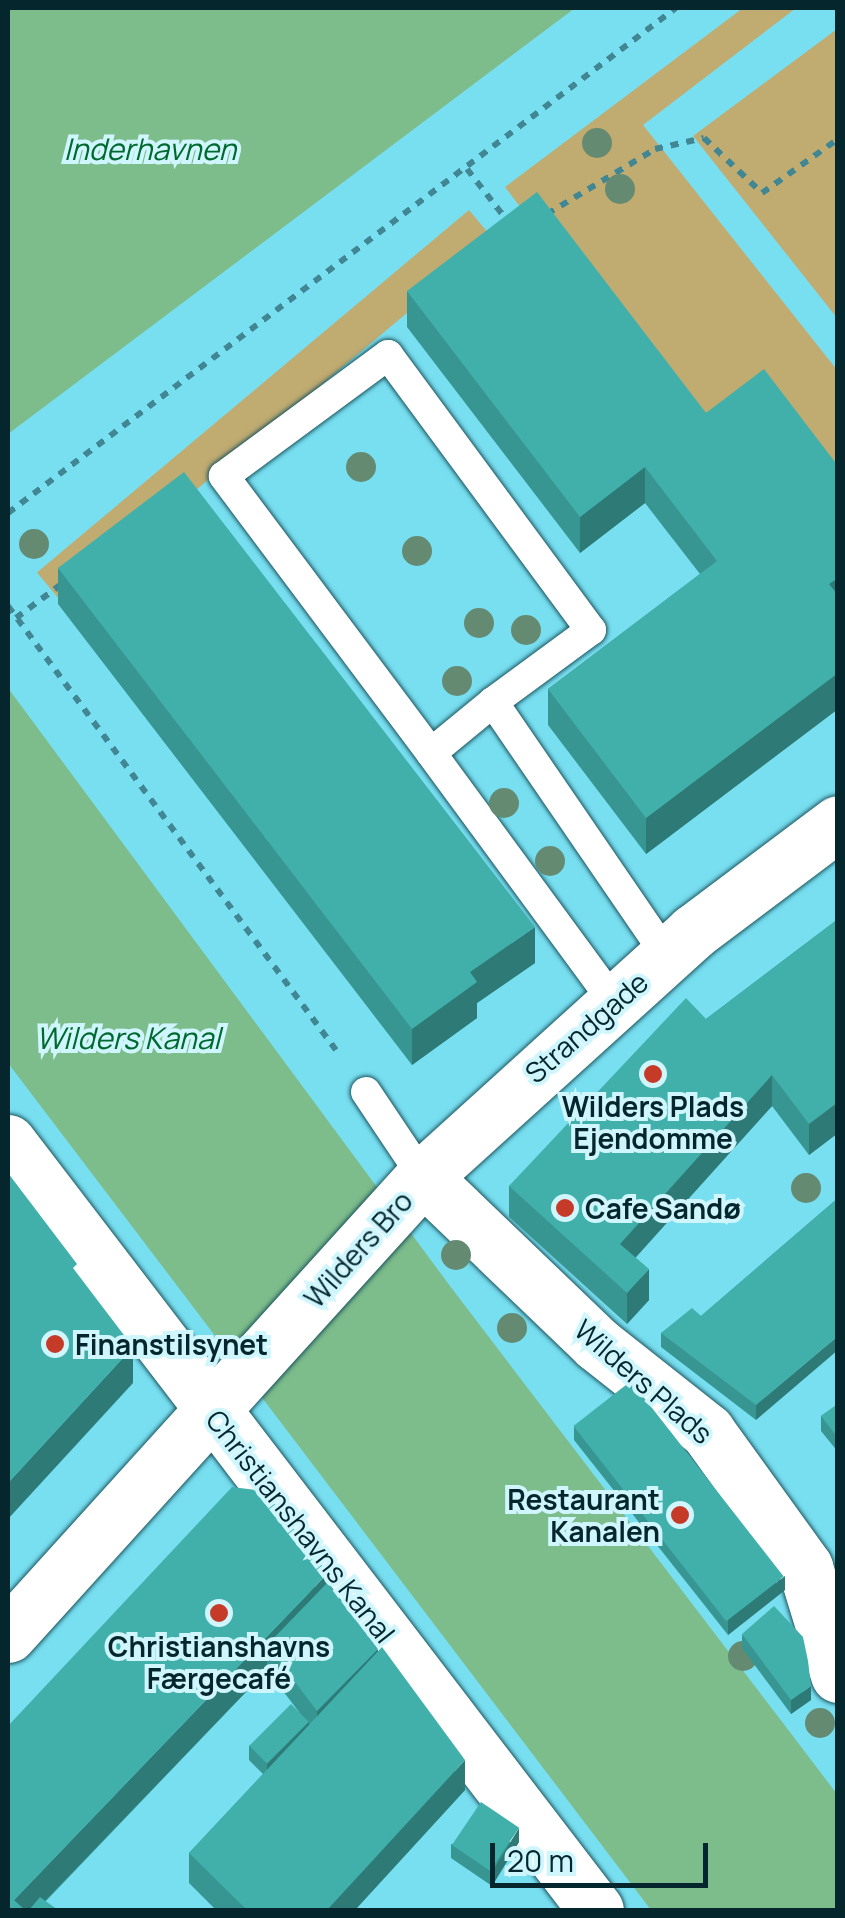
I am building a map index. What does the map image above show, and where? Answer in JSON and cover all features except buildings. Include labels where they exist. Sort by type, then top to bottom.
[{"type":"street","name":"Strandgade","points":[[423,1177],[667,956],[838,823]]},
{"type":"street","name":"Christianshavns Kanal","points":[[8,1142],[596,1910]]},
{"type":"street","name":"Wilders Bro","points":[[212,1410],[423,1177]]},
{"type":"street","name":"Wilders Plads","points":[[423,1177],[597,1344],[707,1430],[805,1567],[838,1675]]},
{"type":"street","points":[[8,1634],[212,1410]]},
{"type":"lane","points":[[431,753],[591,630],[388,354],[224,476],[614,1002]]},
{"type":"lane","points":[[493,702],[667,956]]},
{"type":"lane","points":[[366,1092],[423,1177]]},
{"type":"path","points":[[8,513],[676,8]]},
{"type":"path","points":[[540,219],[654,149],[704,138],[762,193],[838,140]]},
{"type":"path","points":[[467,168],[516,232]]},
{"type":"path","points":[[16,618],[72,577]]},
{"type":"path","points":[[8,606],[366,1092]]},
{"type":"shaded area","points":[[743,8],[796,8],[643,125],[837,370],[837,502],[706,449],[505,187]]},
{"type":"shaded area","points":[[837,29],[837,318],[693,136]]},
{"type":"shaded area","points":[[469,210],[494,240],[62,602],[37,573]]},
{"type":"water","name":"Inderhavnen","points":[[8,8],[575,8],[8,434]]},
{"type":"water","name":"Wilders Kanal","points":[[8,688],[450,1286],[837,1794],[837,1910],[651,1910],[8,1063]]},
{"type":"place","name":"Wilders Plads Ejendomme","points":[[653,1074]]},
{"type":"place","name":"Cafe Sandø","points":[[565,1208]]},
{"type":"place","name":"Finanstilsynet","points":[[55,1344]]},
{"type":"place","name":"Restaurant Kanalen","points":[[680,1515]]},
{"type":"place","name":"Christianshavns Færgecafé","points":[[219,1613]]}]
